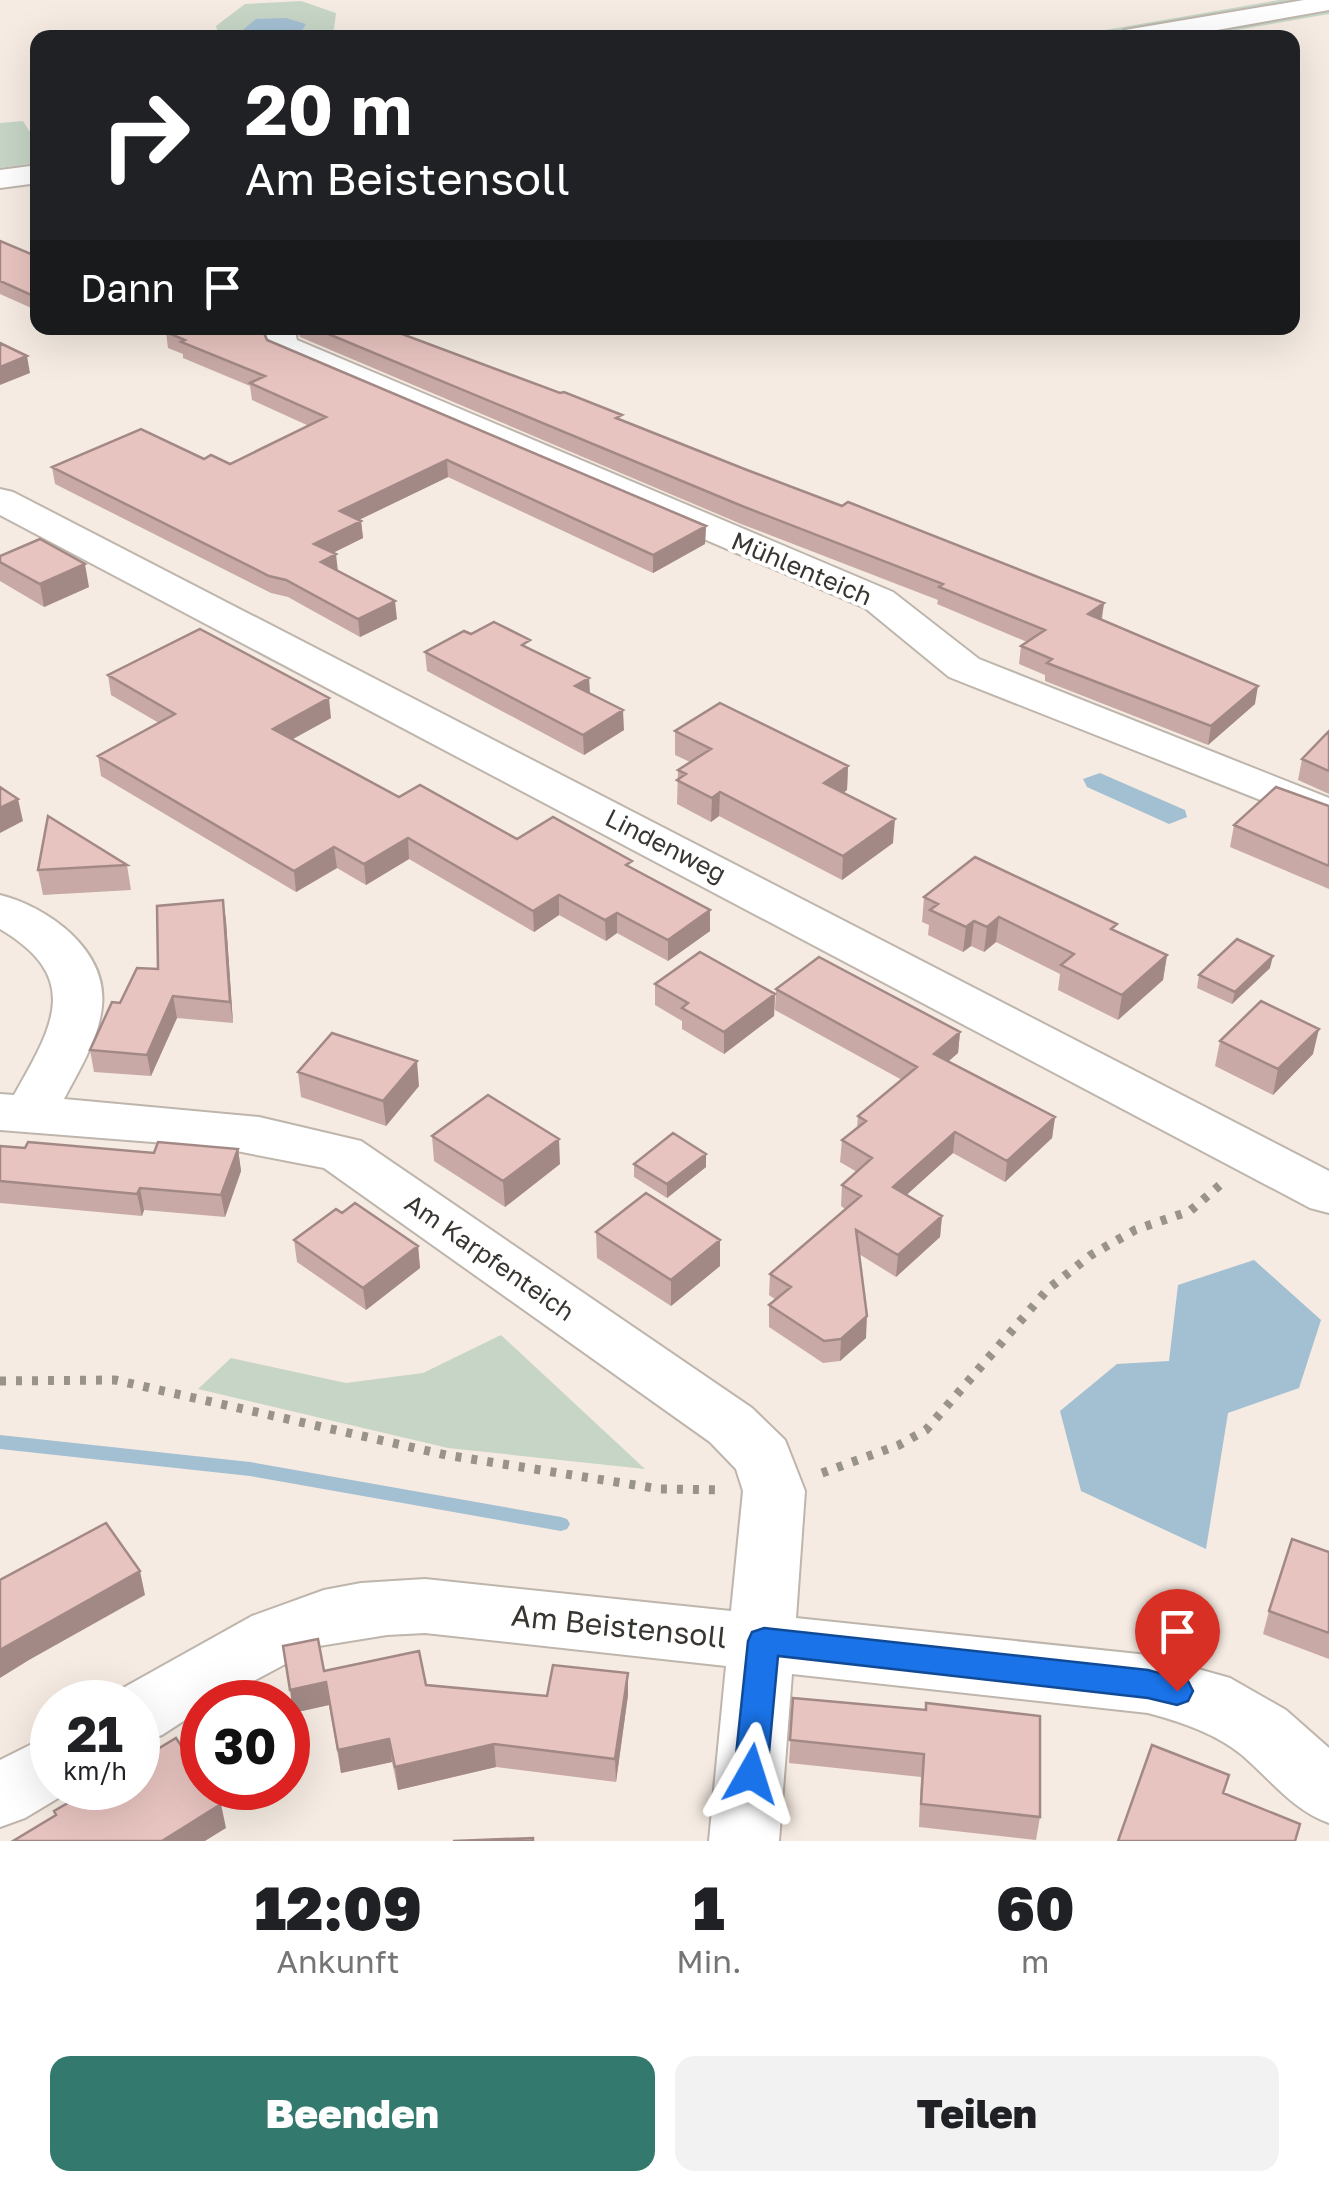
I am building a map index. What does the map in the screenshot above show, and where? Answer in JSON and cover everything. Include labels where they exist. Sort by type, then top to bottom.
[{"type":"street","points":[[1172,30],[1329,3]]},
{"type":"street","points":[[0,179],[30,176]]},
{"type":"street","name":"Mühlenteich","points":[[280,335],[282,346],[880,600],[964,668],[1329,814]]},
{"type":"street","name":"Lindenweg","points":[[0,500],[1329,1194]]},
{"type":"street","points":[[0,910],[52,942],[74,967],[81,996],[76,1022],[14,1114]]},
{"type":"street","name":"Am Karpfenteich","points":[[14,1114],[264,1136],[296,1140],[342,1154],[731,1426],[763,1457],[774,1490],[744,1841]]},
{"type":"street","name":"Am Beistensoll","points":[[160,1701],[278,1634],[326,1617],[374,1608],[425,1606],[1148,1684],[1206,1699],[1262,1730],[1329,1792]]},
{"type":"street","points":[[0,1796],[30,1778]]},
{"type":"green space","points":[[1279,0],[1329,0],[1329,14],[1237,30],[1105,30]]},
{"type":"green space","points":[[301,1],[336,13],[334,29],[217,30],[216,26],[245,4]]},
{"type":"green space","points":[[23,121],[30,132],[30,164],[0,168],[0,123]]},
{"type":"green space","points":[[501,1335],[645,1469],[448,1448],[198,1389],[231,1358],[346,1383],[423,1373]]},
{"type":"water","points":[[286,18],[306,24],[302,30],[243,30],[256,19]]},
{"type":"water","points":[[1100,773],[1185,810],[1187,817],[1169,824],[1087,787],[1083,779]]},
{"type":"water","points":[[1254,1260],[1321,1320],[1299,1388],[1228,1413],[1206,1549],[1081,1491],[1060,1411],[1117,1364],[1169,1361],[1178,1285]]},
{"type":"building","points":[[0,241],[30,254],[30,294],[0,281]]},
{"type":"building","points":[[173,335],[265,335],[267,340],[706,526],[653,555],[447,460],[340,511],[361,521],[314,544],[336,554],[321,562],[395,601],[358,619],[52,467],[141,429],[204,459],[211,455],[230,464],[326,417],[250,383],[265,376],[181,342],[185,340]]},
{"type":"building","points":[[331,335],[405,335],[564,392],[622,415],[616,418],[747,470],[842,506],[848,502],[1104,603],[1088,614],[1258,686],[1211,726],[1047,663],[1052,659],[1021,646],[1045,630],[939,587],[943,584],[742,506]]},
{"type":"building","points":[[0,343],[27,356],[0,367]]},
{"type":"building","points":[[40,539],[85,564],[40,584],[0,562],[0,556]]},
{"type":"building","points":[[494,622],[530,640],[522,645],[589,678],[575,686],[623,710],[583,735],[425,652],[464,631],[471,634]]},
{"type":"building","points":[[200,629],[329,698],[273,729],[399,797],[420,785],[517,839],[553,817],[632,861],[626,865],[710,910],[668,940],[617,913],[605,920],[559,895],[533,911],[408,838],[364,864],[334,847],[294,871],[98,756],[175,714],[108,675]]},
{"type":"building","points":[[720,703],[848,766],[824,783],[895,819],[843,856],[720,792],[712,798],[677,780],[686,774],[678,770],[711,749],[675,731]]},
{"type":"building","points":[[1329,731],[1329,771],[1302,759]]},
{"type":"building","points":[[0,787],[18,799],[0,808]]},
{"type":"building","points":[[1276,787],[1329,806],[1329,866],[1234,825]]},
{"type":"building","points":[[48,816],[127,865],[38,870]]},
{"type":"building","points":[[975,857],[1117,924],[1111,929],[1167,955],[1122,995],[1061,965],[1074,954],[999,917],[987,927],[974,921],[966,927],[930,910],[938,904],[924,897]]},
{"type":"building","points":[[223,900],[230,1002],[173,996],[147,1055],[90,1050],[112,1002],[120,1003],[137,968],[158,969],[157,906]]},
{"type":"building","points":[[1237,939],[1273,956],[1235,992],[1199,975]]},
{"type":"building","points":[[700,952],[775,994],[724,1032],[682,1008],[688,1003],[655,984]]},
{"type":"building","points":[[819,957],[960,1032],[934,1054],[1055,1117],[1007,1161],[955,1132],[893,1187],[942,1216],[898,1255],[856,1230],[867,1316],[841,1339],[824,1341],[769,1305],[791,1287],[770,1274],[861,1196],[842,1185],[872,1158],[842,1140],[866,1121],[858,1116],[917,1067],[776,989]]},
{"type":"building","points":[[1261,1001],[1319,1029],[1278,1069],[1220,1041]]},
{"type":"building","points":[[332,1033],[417,1061],[383,1101],[298,1072]]},
{"type":"building","points":[[488,1095],[559,1139],[503,1181],[432,1136]]},
{"type":"building","points":[[673,1133],[706,1154],[667,1184],[634,1164]]},
{"type":"building","points":[[28,1142],[154,1153],[158,1142],[238,1149],[221,1195],[140,1188],[137,1194],[0,1181],[0,1146],[25,1148]]},
{"type":"building","points":[[646,1193],[720,1240],[671,1280],[596,1232]]},
{"type":"building","points":[[355,1203],[418,1246],[363,1288],[294,1240],[336,1209],[342,1213]]},
{"type":"building","points":[[106,1523],[140,1571],[0,1650],[0,1580]]},
{"type":"building","points":[[1292,1539],[1329,1552],[1329,1633],[1269,1611]]},
{"type":"building","points":[[318,1639],[324,1671],[419,1651],[426,1685],[547,1696],[553,1665],[628,1673],[615,1759],[494,1744],[395,1767],[389,1739],[338,1750],[326,1682],[310,1686],[310,1680],[288,1680],[283,1646]]},
{"type":"building","points":[[793,1698],[926,1710],[926,1703],[1040,1716],[1040,1817],[921,1804],[924,1754],[790,1740]]},
{"type":"building","points":[[176,1738],[180,1744],[180,1810],[211,1810],[162,1841],[13,1841],[56,1815],[56,1810],[160,1810],[160,1748]]},
{"type":"building","points":[[1152,1745],[1229,1775],[1223,1793],[1300,1824],[1295,1841],[1118,1841]]},
{"type":"building","points":[[533,1838],[533,1841],[453,1841]]},
{"type":"waterway","points":[[0,1442],[250,1469],[561,1524]]},
{"type":"route","points":[[751,1774],[764,1641],[1148,1684],[1177,1691]]}]
